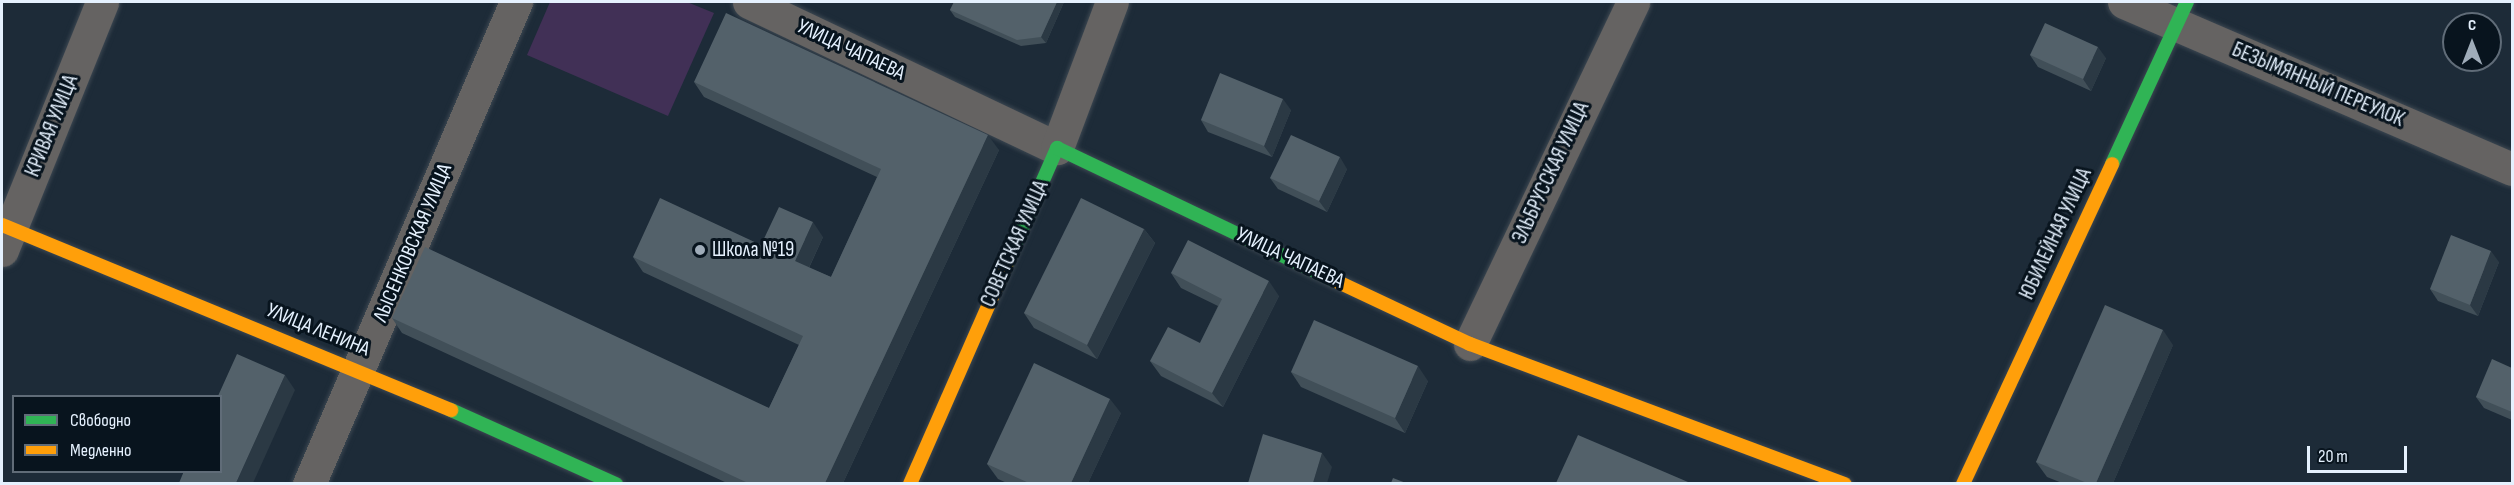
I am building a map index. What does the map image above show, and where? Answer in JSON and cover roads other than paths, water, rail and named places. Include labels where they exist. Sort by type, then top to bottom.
[{"type":"main road","name":"ЮБИЛЕЙНАЯ УЛИЦА","points":[[1963,483],[2182,13]]},
{"type":"main road","name":"УЛИЦА ЧАПАЕВА","points":[[1057,148],[1470,344],[1845,483]]},
{"type":"main road","name":"СОВЕТСКАЯ УЛИЦА","points":[[910,483],[1057,148]]},
{"type":"main road","name":"УЛИЦА ЛЕНИНА","points":[[4,235],[359,369],[616,483]]},
{"type":"street","name":"КРИВАЯ УЛИЦА","points":[[4,235],[102,2]]},
{"type":"street","name":"ЛЫСЕНКОВСКАЯ УЛИЦА","points":[[309,483],[516,2]]},
{"type":"street","name":"УЛИЦА ЧАПАЕВА","points":[[749,2],[1057,148]]},
{"type":"street","name":"СОВЕТСКАЯ УЛИЦА","points":[[1057,148],[1112,2]]},
{"type":"street","name":"ЭЛЬБРУССКАЯ УЛИЦА","points":[[1470,344],[1633,2]]},
{"type":"street","name":"БЕЗЫМЯННЫЙ ПЕРЕУЛОК","points":[[2124,2],[2182,13],[2512,169]]},
{"type":"place","name":"Школа №19","points":[[700,250]]}]
